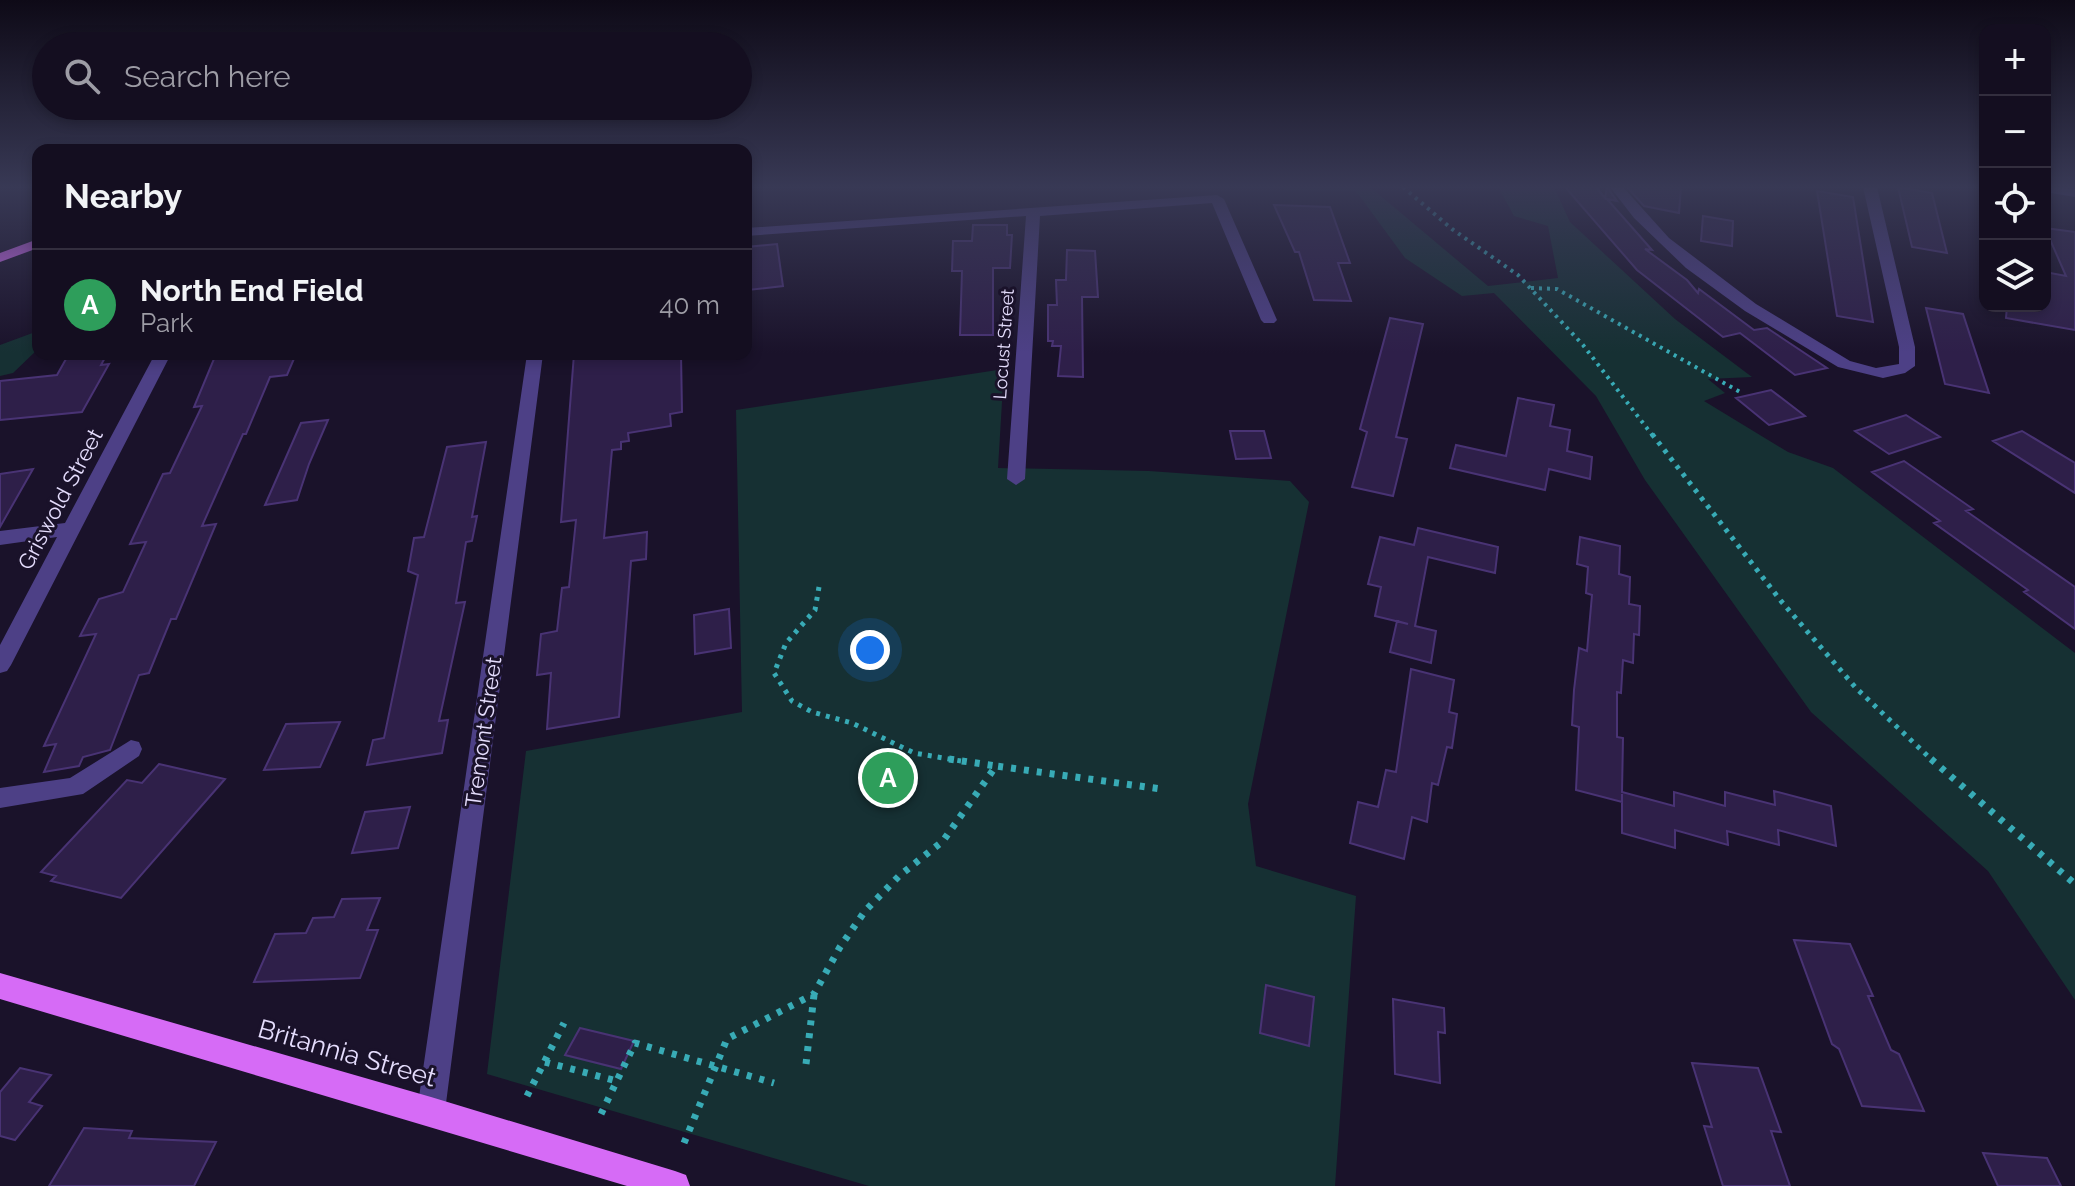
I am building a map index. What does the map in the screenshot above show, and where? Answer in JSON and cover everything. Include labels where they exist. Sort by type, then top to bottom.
[{"type":"main road","points":[[0,258],[32,245]]},
{"type":"main road","name":"Britannia Street","points":[[0,986],[431,1111],[675,1186]]},
{"type":"street","name":"Locust Street","points":[[1016,479],[1031,242]]},
{"type":"street","points":[[1236,242],[1269,320]]},
{"type":"street","points":[[1668,242],[1708,277],[1844,364],[1863,372],[1882,374],[1907,366],[1907,347],[1883,242]]},
{"type":"street","name":"Griswold Street","points":[[0,665],[160,360]]},
{"type":"street","name":"Tremont Street","points":[[431,1111],[534,360]]},
{"type":"street","points":[[0,538],[72,529]]},
{"type":"street","points":[[0,798],[75,787],[131,749]]},
{"type":"path","points":[[1471,242],[1518,275],[1583,345],[1781,601],[1856,688],[1945,772],[2075,884]]},
{"type":"path","points":[[1530,288],[1557,289],[1740,392]]},
{"type":"path","points":[[819,587],[815,610],[786,643],[774,673],[792,701],[812,712],[852,723],[914,753],[1161,789]]},
{"type":"path","points":[[806,1064],[814,994],[840,947],[865,911],[899,876],[943,841],[996,766]]},
{"type":"path","points":[[684,1143],[727,1039],[814,994]]},
{"type":"path","points":[[527,1096],[564,1023]]},
{"type":"path","points":[[601,1114],[635,1043],[774,1083]]},
{"type":"path","points":[[545,1062],[617,1081]]},
{"type":"green space","points":[[1394,242],[1436,242],[1488,286],[1558,278],[1551,242],[1592,242],[1675,319],[1752,377],[1708,379],[1725,393],[1704,401],[1788,452],[1833,468],[2075,653],[2075,1000],[1988,871],[1811,712],[1645,480],[1596,396],[1494,293],[1462,296],[1405,258]]},
{"type":"green space","points":[[32,333],[32,355],[13,373],[0,376],[0,345]]},
{"type":"green space","points":[[1004,369],[998,468],[1149,471],[1290,481],[1309,502],[1248,804],[1256,866],[1356,896],[1335,1186],[869,1186],[487,1074],[526,751],[742,712],[736,410]]},
{"type":"building","points":[[953,242],[1012,242],[1010,268],[993,268],[993,335],[960,335],[962,271],[952,271]]},
{"type":"building","points":[[1291,242],[1343,242],[1350,263],[1338,263],[1351,301],[1314,300],[1299,252],[1295,252]]},
{"type":"building","points":[[1613,242],[1645,242],[1652,250],[1645,249],[1687,280],[1698,293],[1699,289],[1754,330],[1767,328],[1827,368],[1795,375],[1740,333],[1723,337],[1637,270]]},
{"type":"building","points":[[1709,242],[1732,242],[1732,246]]},
{"type":"building","points":[[1825,242],[1860,242],[1873,322],[1837,316]]},
{"type":"building","points":[[1911,242],[1944,242],[1947,253],[1912,247]]},
{"type":"building","points":[[2051,242],[2075,242],[2075,330],[2006,318],[2006,312],[2051,312],[2051,273],[2066,276]]},
{"type":"building","points":[[777,244],[783,286],[752,290],[752,246]]},
{"type":"building","points":[[1067,250],[1095,251],[1098,297],[1082,297],[1083,377],[1058,376],[1061,346],[1052,346],[1053,341],[1048,341],[1048,305],[1057,305],[1056,280],[1066,280]]},
{"type":"building","points":[[1926,308],[1963,314],[1989,393],[1945,384]]},
{"type":"building","points":[[1390,318],[1423,324],[1396,437],[1407,439],[1393,496],[1352,487],[1367,432],[1360,429]]},
{"type":"building","points":[[65,360],[104,360],[101,365],[109,364],[82,412],[0,420],[0,381],[57,375]]},
{"type":"building","points":[[214,360],[293,360],[287,375],[270,377],[246,434],[243,434],[202,526],[216,524],[176,619],[171,619],[149,673],[139,675],[110,750],[83,757],[79,766],[44,772],[56,744],[44,746],[96,634],[80,636],[99,599],[123,592],[146,542],[130,544],[163,474],[170,473],[202,406],[194,407]]},
{"type":"building","points":[[574,360],[681,360],[682,412],[670,414],[671,426],[628,433],[629,441],[621,442],[621,449],[612,450],[604,538],[647,532],[646,559],[631,561],[619,717],[547,729],[551,673],[537,675],[541,634],[557,631],[562,588],[569,587],[576,520],[561,522]]},
{"type":"building","points":[[1771,390],[1805,416],[1769,425],[1736,398]]},
{"type":"building","points":[[1518,398],[1554,405],[1550,426],[1570,430],[1567,451],[1592,457],[1590,479],[1549,469],[1545,490],[1450,468],[1456,445],[1506,456]]},
{"type":"building","points":[[1906,415],[1940,437],[1889,454],[1855,431]]},
{"type":"building","points":[[328,420],[297,500],[265,505],[301,423]]},
{"type":"building","points":[[1230,431],[1264,431],[1271,458],[1236,459]]},
{"type":"building","points":[[2022,431],[2075,463],[2075,493],[1993,441]]},
{"type":"building","points":[[486,442],[472,517],[477,516],[472,541],[466,542],[456,603],[465,602],[439,721],[448,720],[442,753],[367,765],[373,740],[384,738],[418,575],[408,571],[414,538],[424,537],[447,447]]},
{"type":"building","points":[[1904,461],[1973,509],[1966,511],[2075,587],[2075,629],[2024,592],[2028,590],[1934,523],[1940,521],[1872,472]]},
{"type":"building","points":[[33,469],[0,527],[0,474]]},
{"type":"building","points":[[1418,528],[1498,547],[1495,573],[1428,557],[1415,626],[1436,631],[1431,663],[1390,652],[1397,621],[1375,616],[1381,587],[1368,584],[1380,537],[1414,545]]},
{"type":"building","points":[[1580,537],[1620,546],[1619,574],[1630,577],[1629,604],[1640,606],[1639,635],[1634,634],[1633,663],[1623,660],[1621,693],[1617,692],[1617,737],[1623,738],[1622,792],[1674,806],[1674,792],[1725,806],[1725,792],[1775,805],[1774,791],[1831,806],[1836,846],[1778,830],[1779,845],[1727,831],[1728,845],[1675,830],[1675,848],[1622,833],[1622,802],[1576,790],[1579,727],[1572,725],[1574,690],[1579,648],[1587,651],[1592,595],[1586,593],[1588,567],[1577,564]]},
{"type":"building","points":[[729,609],[731,648],[695,654],[694,615]]},
{"type":"building","points":[[1411,669],[1454,680],[1449,712],[1457,714],[1452,748],[1447,747],[1438,785],[1432,783],[1427,822],[1412,817],[1404,859],[1350,843],[1358,802],[1378,807],[1386,770],[1396,772]]},
{"type":"building","points":[[340,722],[320,767],[264,770],[286,724]]},
{"type":"building","points":[[159,764],[225,779],[121,898],[51,881],[56,876],[41,872],[127,780],[142,783]]},
{"type":"building","points":[[410,807],[398,848],[352,853],[365,812]]},
{"type":"building","points":[[380,898],[367,930],[378,930],[360,978],[254,982],[275,934],[306,933],[313,918],[334,917],[342,899]]},
{"type":"building","points":[[1794,940],[1850,944],[1873,996],[1868,996],[1891,1050],[1899,1054],[1924,1111],[1862,1106],[1839,1049],[1832,1044]]},
{"type":"building","points":[[1266,985],[1314,997],[1309,1046],[1260,1033]]},
{"type":"building","points":[[1393,999],[1444,1008],[1445,1033],[1438,1032],[1440,1083],[1395,1074]]},
{"type":"building","points":[[580,1028],[634,1041],[621,1069],[565,1055]]},
{"type":"building","points":[[1692,1063],[1758,1068],[1781,1132],[1771,1131],[1790,1186],[1723,1186],[1704,1126],[1712,1127]]},
{"type":"building","points":[[20,1068],[51,1075],[29,1102],[42,1106],[15,1140],[0,1136],[0,1092]]},
{"type":"building","points":[[84,1128],[132,1131],[129,1138],[216,1142],[194,1186],[49,1186]]},
{"type":"building","points":[[1983,1153],[2047,1158],[2061,1186],[1998,1186]]},
{"type":"place","name":"North End Field","points":[[888,778]]}]
